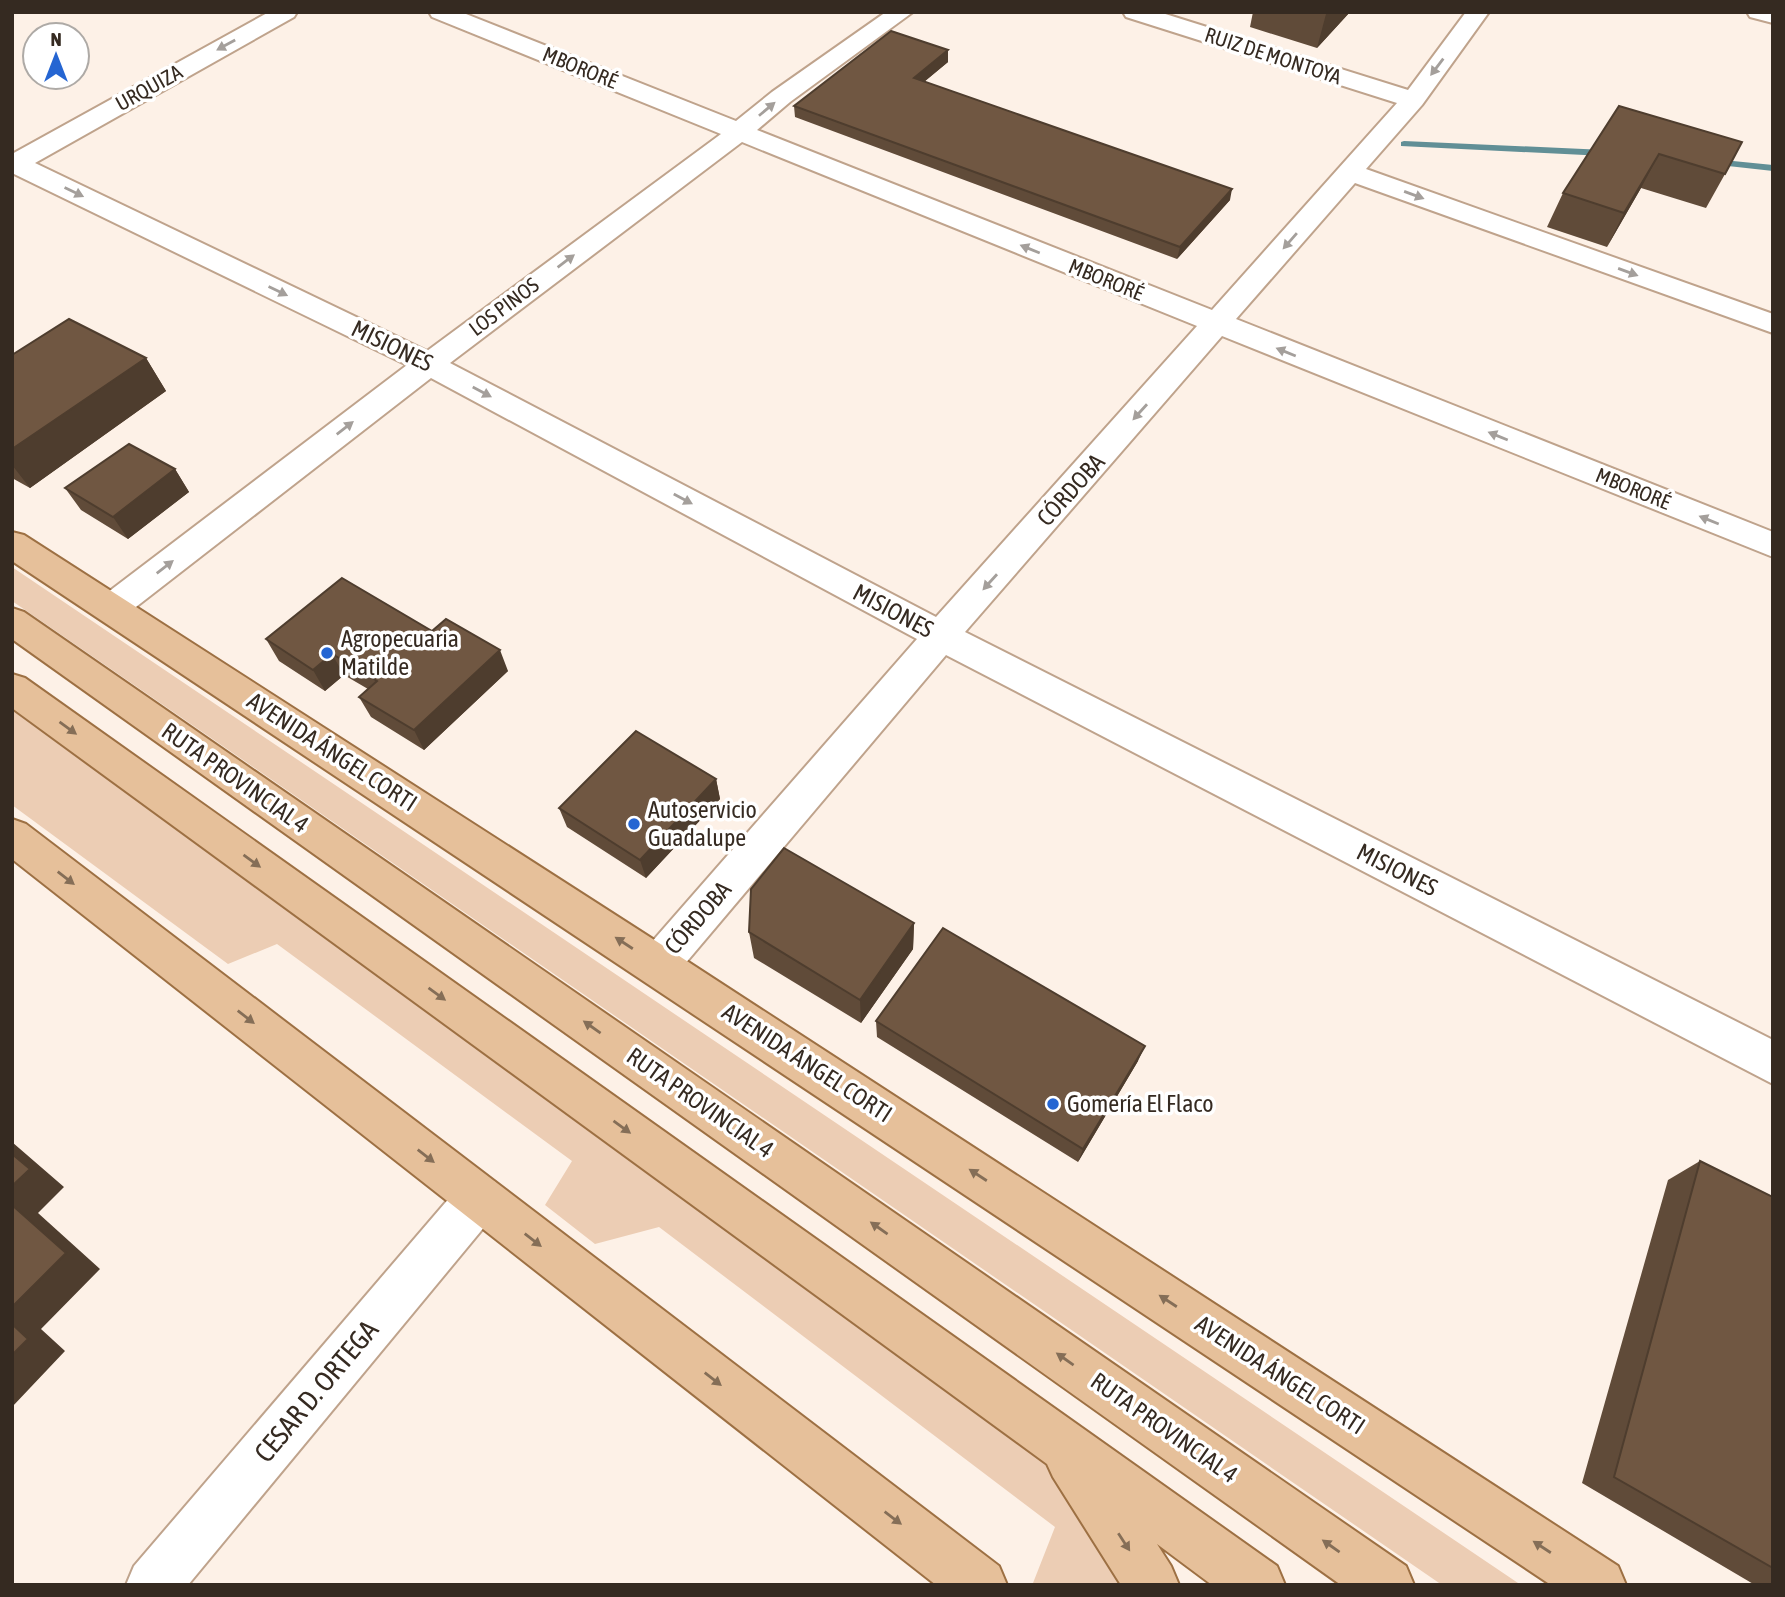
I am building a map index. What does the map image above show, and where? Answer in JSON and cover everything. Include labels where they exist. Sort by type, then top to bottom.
[{"type":"main road","name":"AVENIDA ÁNGEL CORTI","points":[[12,544],[658,965],[1599,1585]]},
{"type":"main road","name":"RUTA PROVINCIAL 4","points":[[12,621],[1387,1585]]},
{"type":"main road","points":[[12,688],[1258,1585]]},
{"type":"main road","points":[[12,836],[980,1585]]},
{"type":"main road","points":[[1061,1443],[1152,1585]]},
{"type":"street","name":"URQUIZA","points":[[13,163],[286,12]]},
{"type":"street","name":"MBORORÉ","points":[[440,12],[1217,325],[1773,545]]},
{"type":"street","name":"LOS PINOS","points":[[111,608],[429,364],[739,132],[781,97],[902,12]]},
{"type":"street","name":"RUIZ DE MONTOYA","points":[[1134,12],[1413,100]]},
{"type":"street","name":"CÓRDOBA","points":[[658,965],[942,636],[1413,100],[1478,12]]},
{"type":"street","points":[[1758,12],[1773,16]]},
{"type":"street","name":"MISIONES","points":[[13,163],[429,364],[942,636],[1773,1063]]},
{"type":"street","points":[[1350,172],[1773,324]]},
{"type":"street","name":"CESAR D. ORTEGA","points":[[153,1585],[480,1198]]},
{"type":"shaded area","points":[[12,567],[1521,1585],[1442,1585],[12,601]]},
{"type":"shaded area","points":[[12,706],[1044,1450],[1120,1585],[1033,1583],[1055,1527],[659,1227],[595,1244],[545,1205],[572,1161],[277,944],[228,964],[12,805]]},
{"type":"building","points":[[891,31],[948,50],[914,78],[1232,189],[1180,247],[794,106]]},
{"type":"building","points":[[1619,106],[1742,142],[1725,174],[1659,154],[1624,213],[1563,193]]},
{"type":"building","points":[[69,319],[146,358],[12,449],[12,355]]},
{"type":"building","points":[[129,444],[175,469],[113,517],[65,488]]},
{"type":"building","points":[[342,578],[432,631],[446,619],[500,650],[414,730],[359,697],[377,681],[367,674],[332,654],[313,670],[266,639]]},
{"type":"building","points":[[636,731],[716,779],[640,860],[559,808]]},
{"type":"building","points":[[784,848],[914,923],[860,1000],[749,932],[751,889]]},
{"type":"building","points":[[943,928],[1145,1046],[1083,1149],[876,1021]]},
{"type":"building","points":[[12,1154],[30,1169],[12,1186]]},
{"type":"building","points":[[1700,1161],[1773,1197],[1773,1568],[1614,1477]]},
{"type":"building","points":[[12,1205],[66,1253],[12,1307]]},
{"type":"building","points":[[12,1324],[28,1339],[12,1355]]},
{"type":"waterway","points":[[1404,144],[1605,153]]},
{"type":"waterway","points":[[1713,162],[1773,168]]},
{"type":"place","name":"Agropecuaria Matilde","points":[[327,653]]},
{"type":"place","name":"Autoservicio Guadalupe","points":[[634,824]]},
{"type":"place","name":"Gomería El Flaco","points":[[1053,1104]]}]
